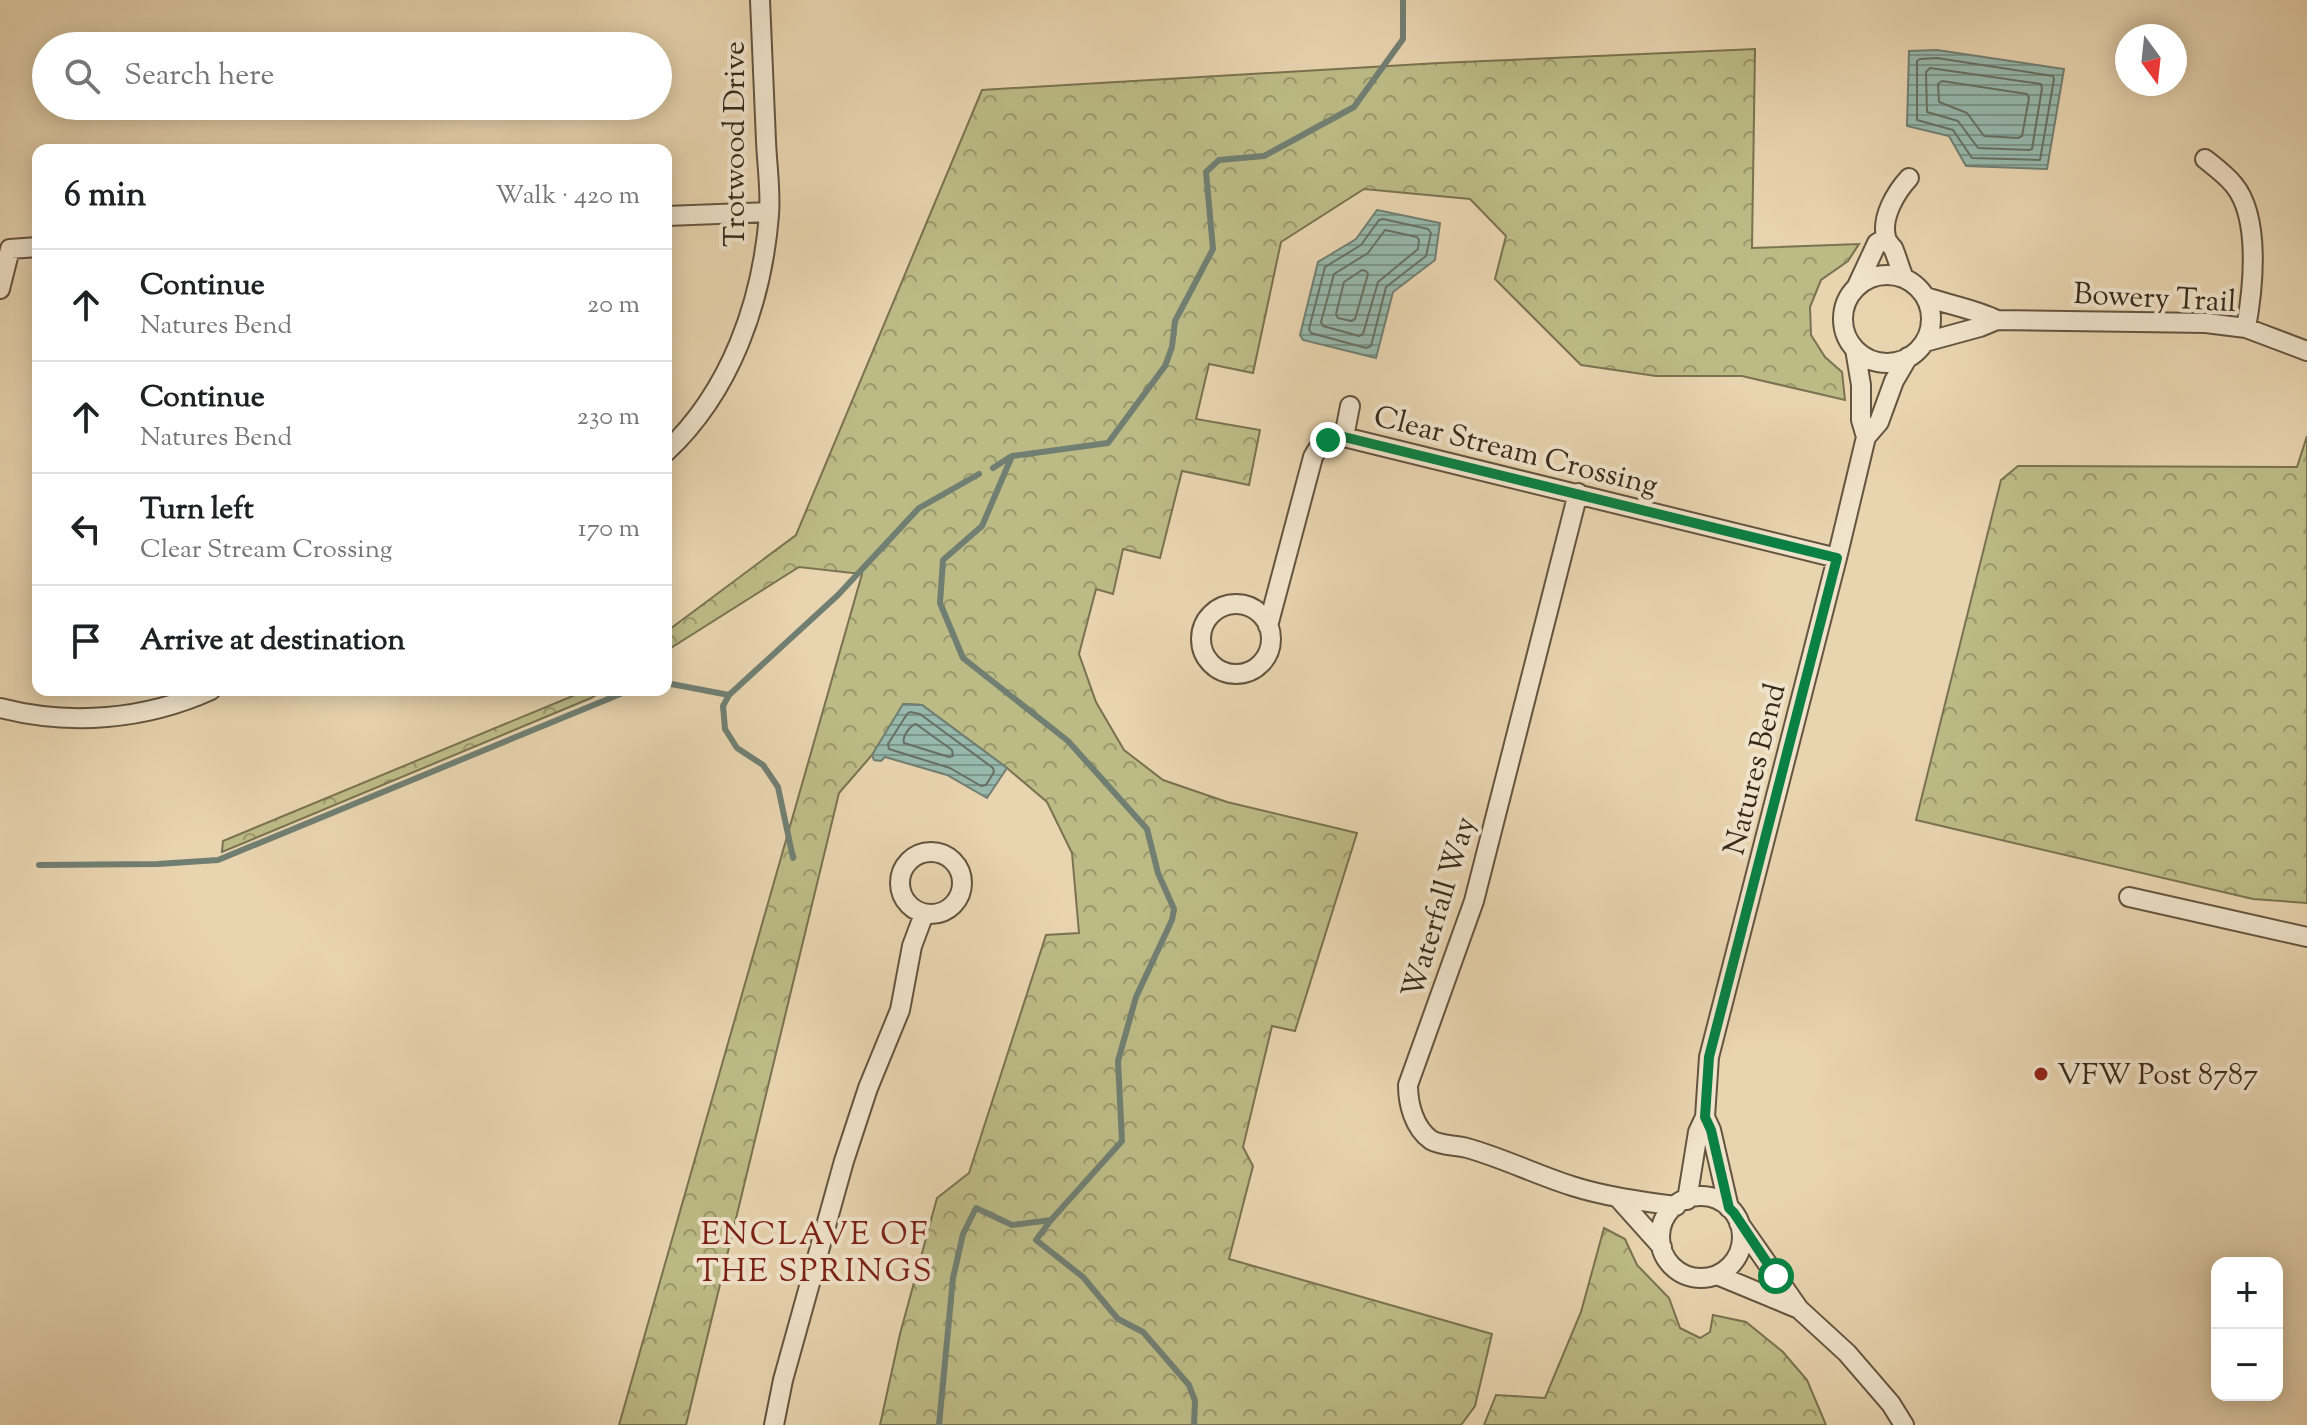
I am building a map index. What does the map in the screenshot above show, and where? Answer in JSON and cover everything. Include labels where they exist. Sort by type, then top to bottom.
[{"type":"street","name":"Trotwood Drive","points":[[672,445],[701,414],[729,366],[748,319],[762,271],[769,212],[760,0]]},
{"type":"street","points":[[2205,159],[2235,186],[2248,213],[2253,266],[2246,328]]},
{"type":"street","points":[[1904,278],[1886,238],[1892,203],[1909,178]]},
{"type":"street","points":[[672,216],[769,212]]},
{"type":"street","points":[[1856,288],[1863,281],[1892,275],[1917,286],[1926,297],[1931,320],[1925,342],[1916,353],[1891,363],[1877,362],[1863,357],[1845,334],[1842,319],[1845,304],[1877,243],[1886,238]]},
{"type":"street","points":[[0,289],[10,249],[32,247]]},
{"type":"street","name":"Bowery Trail","points":[[1926,297],[1981,312],[1997,320]]},
{"type":"street","name":"Bowery Trail","points":[[1925,342],[1997,320],[2206,323],[2246,328],[2307,351]]},
{"type":"street","name":"Natures Bend","points":[[1855,349],[1861,385],[1861,420],[1866,437]]},
{"type":"street","name":"Natures Bend","points":[[1682,1203],[1698,1132],[1705,1117],[1709,1057],[1866,437],[1879,422],[1894,381],[1908,357]]},
{"type":"street","points":[[1344,437],[1350,406]]},
{"type":"street","name":"Clear Stream Crossing","points":[[1268,626],[1313,457],[1328,440],[1344,437],[1837,558]]},
{"type":"street","name":"Waterfall Way","points":[[1578,493],[1474,901],[1408,1085],[1408,1100],[1418,1126],[1431,1140],[1468,1148],[1570,1186],[1619,1199],[1682,1203]]},
{"type":"street","points":[[0,708],[29,716],[118,717],[163,708],[193,696]]},
{"type":"street","points":[[2129,897],[2307,937]]},
{"type":"street","points":[[774,1425],[787,1366],[844,1161],[868,1088],[900,1010],[912,946],[924,914]]},
{"type":"street","name":"Natures Bend","points":[[1705,1117],[1734,1216],[1799,1309],[1847,1353],[1891,1404],[1904,1425]]},
{"type":"street","points":[[1619,1199],[1662,1247],[1671,1265],[1680,1273],[1706,1278],[1717,1275],[1731,1265],[1739,1253],[1742,1240],[1734,1216],[1724,1203],[1697,1197],[1682,1203],[1666,1217],[1661,1229],[1662,1247]]},
{"type":"street","name":"Natures Bend","points":[[1717,1275],[1799,1309]]},
{"type":"green space","points":[[1755,49],[1752,248],[1859,244],[1848,261],[1821,280],[1810,307],[1811,335],[1825,357],[1842,372],[1845,400],[1742,376],[1656,376],[1581,365],[1495,279],[1506,236],[1470,199],[1364,189],[1281,242],[1253,373],[1209,364],[1196,419],[1260,430],[1249,485],[1182,471],[1160,558],[1123,549],[1113,594],[1096,589],[1079,654],[1096,702],[1124,750],[1163,780],[1227,802],[1357,833],[1295,1031],[1272,1026],[1243,1147],[1253,1166],[1229,1259],[1492,1334],[1475,1406],[1461,1425],[880,1425],[900,1334],[937,1198],[969,1173],[1046,935],[1079,933],[1072,853],[1047,802],[922,705],[904,704],[872,755],[839,793],[686,1425],[619,1425],[862,574],[799,567],[672,647],[672,628],[796,535],[982,90],[1439,63]]},
{"type":"green space","points":[[2307,436],[2307,903],[2253,899],[1916,820],[2001,480],[2018,466],[2297,467]]},
{"type":"green space","points":[[573,696],[594,696],[222,852],[223,841]]},
{"type":"green space","points":[[1604,1228],[1625,1239],[1637,1265],[1669,1298],[1680,1328],[1700,1338],[1710,1332],[1713,1315],[1746,1322],[1783,1352],[1807,1380],[1826,1425],[1484,1425],[1496,1395],[1545,1398],[1581,1312]]},
{"type":"water","points":[[1937,50],[2064,69],[2047,169],[1966,166],[1949,136],[1907,126],[1909,51]]},
{"type":"water","points":[[1377,210],[1440,223],[1435,260],[1393,292],[1376,358],[1303,340],[1300,335],[1318,262],[1356,239]]},
{"type":"water","points":[[903,704],[922,705],[1007,768],[987,798],[947,775],[885,757],[881,761],[874,760],[872,755]]},
{"type":"waterway","points":[[1194,1425],[1195,1401],[1189,1385],[1143,1332],[1118,1319],[1083,1277],[1036,1240],[1122,1141],[1118,1061],[1136,997],[1172,920],[1174,909],[1158,873],[1147,829],[1068,741],[963,658],[940,603],[943,560],[982,526],[1012,456],[1108,443],[1165,366],[1172,347],[1175,321],[1213,249],[1206,172],[1219,160],[1264,156],[1354,107],[1403,39],[1403,0]]},
{"type":"waterway","points":[[993,468],[1010,457]]},
{"type":"waterway","points":[[793,858],[778,787],[763,765],[737,748],[725,729],[723,706],[729,695],[838,595],[919,508],[979,474]]},
{"type":"waterway","points":[[672,684],[729,695]]},
{"type":"waterway","points":[[39,865],[218,860],[615,696]]},
{"type":"waterway","points":[[939,1425],[953,1278],[963,1234],[976,1208],[1012,1225],[1051,1220]]},
{"type":"place","name":"VFW Post 8787","points":[[2041,1074]]},
{"type":"district","name":"ENCLAVE OF THE SPRINGS","points":[[815,1252]]},
{"type":"route","points":[[1328,440],[1344,437],[1837,558],[1709,1057],[1705,1117],[1711,1130],[1729,1208],[1776,1276]]}]
